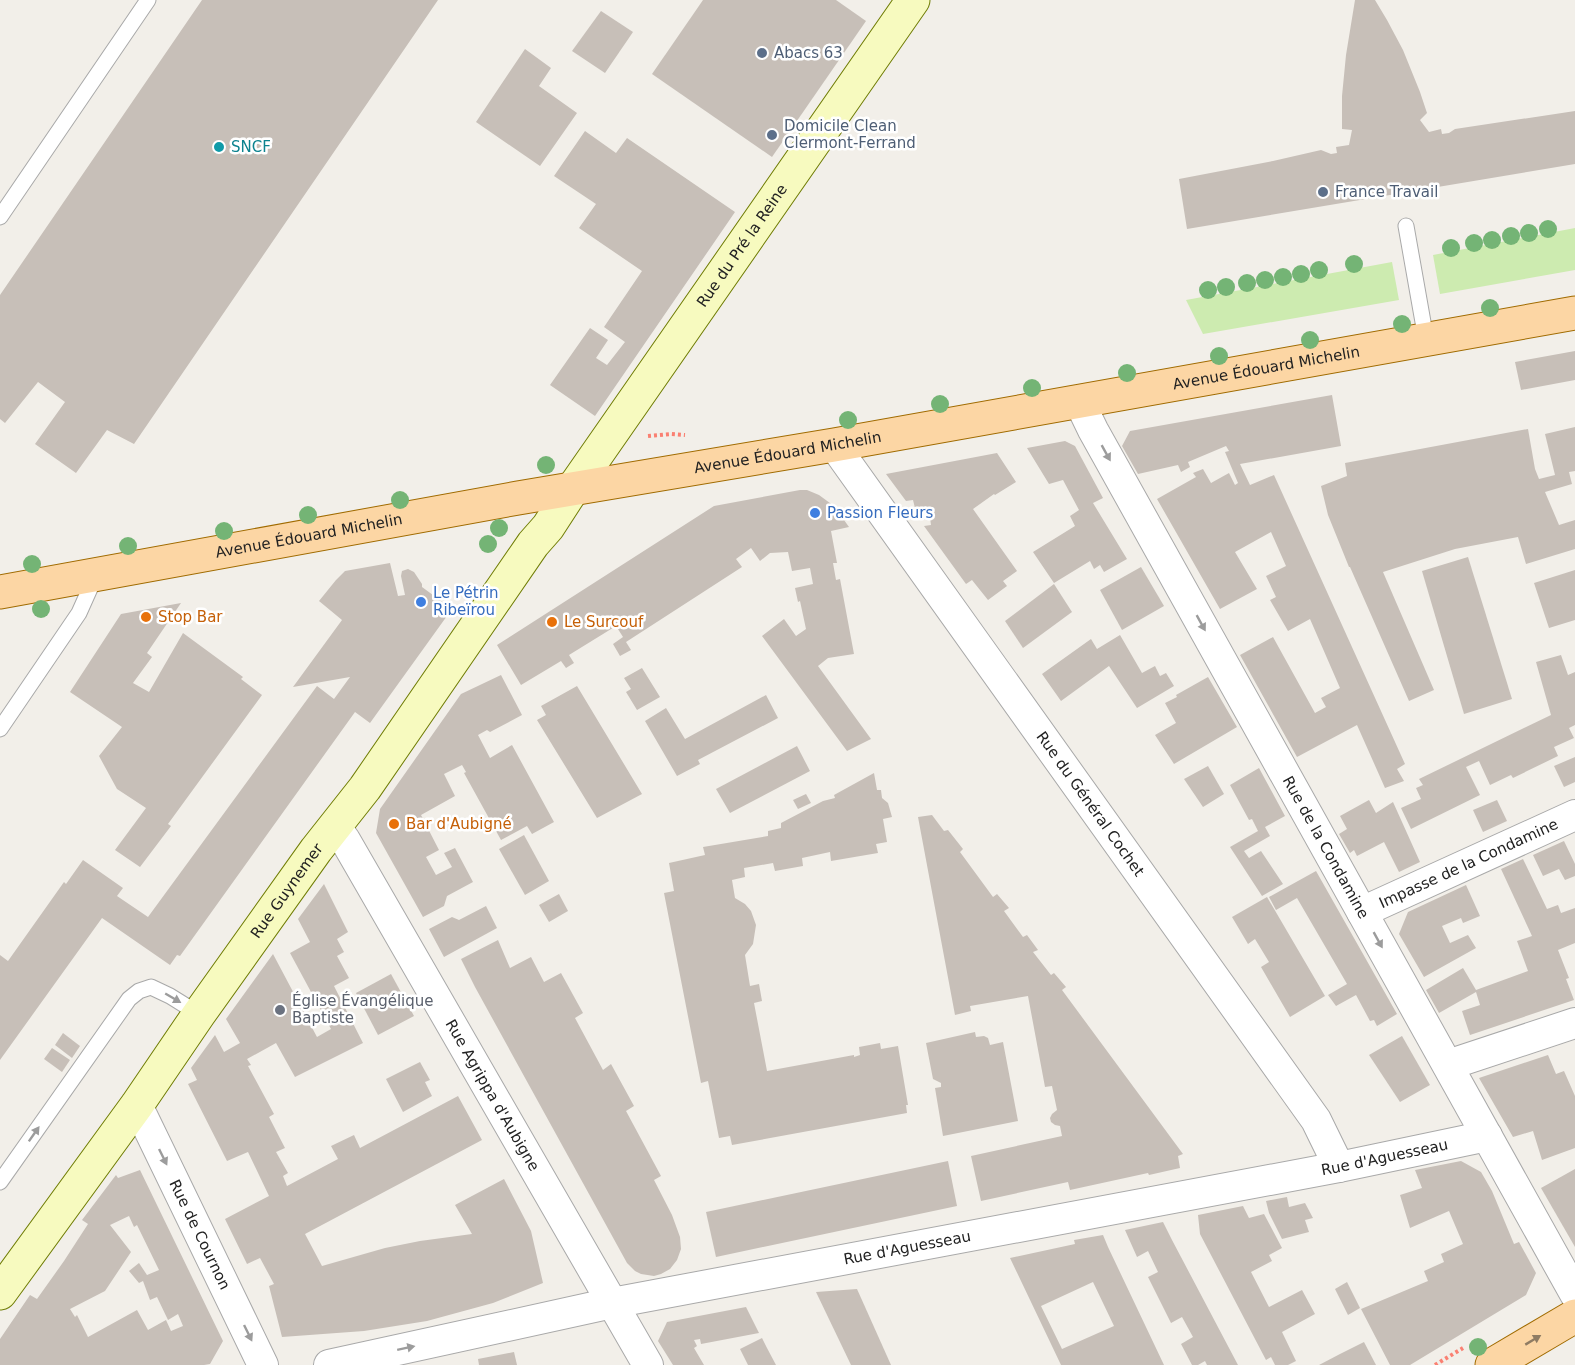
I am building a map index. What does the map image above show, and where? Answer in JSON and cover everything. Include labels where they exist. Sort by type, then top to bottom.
[{"type":"main road","name":"Rue du Pré la Reine","points":[[572,490],[913,0]]},
{"type":"main road","name":"Avenue Édouard Michelin","points":[[0,592],[498,501],[834,445],[1575,313]]},
{"type":"main road","name":"Rue Guynemer","points":[[0,1293],[137,1105],[316,850],[365,788],[572,490]]},
{"type":"main road","points":[[1492,1365],[1572,1317]]},
{"type":"street","name":"Rue de la Condamine","points":[[1079,401],[1093,430],[1487,1136],[1572,1317]]},
{"type":"street","name":"Rue du Général Cochet","points":[[834,445],[1316,1120],[1340,1167]]},
{"type":"street","name":"Impasse de la Condamine","points":[[1362,912],[1575,815]]},
{"type":"street","name":"Rue Agrippa d'Aubigne","points":[[335,826],[648,1365]]},
{"type":"street","points":[[1448,1065],[1575,1023]]},
{"type":"street","name":"Rue de Cournon","points":[[137,1105],[263,1365]]},
{"type":"street","name":"Rue d'Aguesseau","points":[[329,1365],[612,1304],[1340,1167],[1487,1136]]},
{"type":"lane","points":[[0,217],[148,0]]},
{"type":"lane","points":[[1406,226],[1426,339]]},
{"type":"lane","points":[[0,729],[79,613],[96,575]]},
{"type":"lane","points":[[0,1182],[129,999],[139,991],[151,987],[199,1014]]},
{"type":"green space","points":[[1575,228],[1575,270],[1440,294],[1433,255]]},
{"type":"green space","points":[[1392,262],[1399,300],[1203,334],[1186,300]]},
{"type":"building","name":"SNCF","points":[[202,0],[438,0],[134,444],[107,430],[76,473],[35,444],[65,402],[38,382],[5,423],[0,419],[0,295]]},
{"type":"building","points":[[703,0],[836,0],[866,21],[772,157],[652,74]]},
{"type":"building","points":[[1355,0],[1375,0],[1387,20],[1403,50],[1420,92],[1427,113],[1420,120],[1429,132],[1441,129],[1442,134],[1449,133],[1455,129],[1575,111],[1575,164],[1187,229],[1179,179],[1321,150],[1331,154],[1337,153],[1336,147],[1349,145],[1352,130],[1342,129],[1342,96]]},
{"type":"building","points":[[601,11],[633,32],[605,73],[572,51]]},
{"type":"building","points":[[525,49],[551,68],[539,86],[577,113],[540,166],[476,122]]},
{"type":"building","points":[[585,131],[616,153],[627,138],[735,212],[595,416],[550,385],[590,328],[608,340],[596,358],[607,365],[625,342],[604,327],[642,271],[579,228],[596,204],[554,176]]},
{"type":"building","points":[[1575,351],[1575,380],[1521,390],[1515,362]]},
{"type":"building","points":[[1332,395],[1341,446],[1240,464],[1250,485],[1274,475],[1405,764],[1397,769],[1404,781],[1385,788],[1357,725],[1297,757],[1240,655],[1273,637],[1315,713],[1326,707],[1321,698],[1340,688],[1310,619],[1288,631],[1270,600],[1276,597],[1266,576],[1286,566],[1271,532],[1235,552],[1257,589],[1220,609],[1157,499],[1196,477],[1193,473],[1203,469],[1211,483],[1229,473],[1235,485],[1238,483],[1225,452],[1229,451],[1226,446],[1188,462],[1190,467],[1181,472],[1178,465],[1138,474],[1122,446],[1130,431]]},
{"type":"building","points":[[1575,427],[1575,471],[1569,472],[1572,484],[1545,492],[1559,525],[1575,520],[1575,549],[1526,564],[1518,537],[1455,549],[1383,572],[1434,690],[1409,701],[1349,567],[1328,515],[1321,486],[1347,476],[1345,463],[1528,429],[1539,479],[1555,475],[1545,434]]},
{"type":"building","points":[[1065,441],[1075,446],[1103,498],[1093,503],[1127,559],[1104,572],[1100,565],[1094,569],[1090,561],[1054,583],[1033,552],[1075,526],[1070,516],[1079,510],[1063,480],[1049,484],[1027,448]]},
{"type":"building","points":[[997,453],[1016,482],[973,509],[1017,571],[1003,581],[1007,586],[988,600],[972,580],[966,584],[924,526],[931,525],[929,510],[916,512],[913,500],[906,501],[886,474]]},
{"type":"building","points":[[800,490],[819,495],[834,506],[849,527],[831,531],[837,563],[833,563],[836,580],[840,579],[854,654],[828,658],[818,666],[871,739],[847,751],[762,636],[784,619],[796,636],[806,629],[795,588],[813,584],[810,568],[792,571],[788,552],[770,553],[760,561],[751,548],[736,559],[742,567],[626,642],[631,650],[620,656],[613,644],[623,637],[616,626],[569,655],[574,663],[566,668],[561,661],[521,685],[497,645],[714,506]]},
{"type":"building","points":[[1468,557],[1512,699],[1464,714],[1422,571]]},
{"type":"building","points":[[390,563],[398,596],[405,595],[401,576],[402,571],[408,569],[414,572],[422,587],[452,609],[370,723],[355,712],[180,956],[177,955],[170,965],[102,918],[0,1060],[0,955],[8,961],[64,882],[66,884],[83,860],[123,888],[117,896],[148,917],[317,686],[334,699],[350,677],[293,687],[342,620],[319,601],[345,571]]},
{"type":"building","points":[[1141,567],[1164,606],[1122,630],[1100,590]]},
{"type":"building","points":[[1575,570],[1575,620],[1549,628],[1534,583]]},
{"type":"building","points":[[1054,584],[1072,612],[1023,648],[1005,621]]},
{"type":"building","points":[[181,603],[147,653],[152,657],[133,683],[149,692],[183,633],[243,677],[241,679],[262,695],[168,824],[171,826],[140,867],[115,850],[146,808],[117,789],[99,756],[122,727],[70,692],[121,614]]},
{"type":"building","points":[[1120,635],[1142,673],[1155,666],[1160,676],[1166,673],[1174,686],[1137,708],[1109,666],[1061,701],[1042,674],[1091,639],[1097,649]]},
{"type":"building","points":[[1561,655],[1568,675],[1575,672],[1575,725],[1569,728],[1574,738],[1554,747],[1558,756],[1513,778],[1511,775],[1490,785],[1479,761],[1466,767],[1480,795],[1411,829],[1401,808],[1421,799],[1416,788],[1423,785],[1419,779],[1551,715],[1536,662]]},
{"type":"building","points":[[642,668],[660,697],[637,710],[626,692],[631,689],[624,678]]},
{"type":"building","points":[[501,675],[522,715],[490,732],[487,730],[478,735],[490,758],[512,745],[554,822],[532,834],[527,826],[501,840],[464,773],[466,772],[462,765],[444,774],[455,796],[421,815],[439,850],[426,857],[436,875],[452,867],[444,853],[455,848],[473,882],[447,896],[444,906],[423,917],[376,833],[380,809],[461,694]]},
{"type":"building","points":[[1208,677],[1237,727],[1174,764],[1155,735],[1176,723],[1165,703]]},
{"type":"building","points":[[577,686],[642,794],[597,818],[537,720],[546,715],[541,706]]},
{"type":"building","points":[[766,695],[778,718],[698,760],[700,764],[677,776],[645,721],[666,708],[685,739]]},
{"type":"building","points":[[797,746],[810,771],[730,813],[716,789]]},
{"type":"building","points":[[1575,757],[1575,782],[1564,787],[1554,766]]},
{"type":"building","points":[[1208,766],[1224,794],[1203,807],[1184,779]]},
{"type":"building","points":[[1259,768],[1285,816],[1265,827],[1270,836],[1244,851],[1249,858],[1261,851],[1283,884],[1262,896],[1230,847],[1258,831],[1252,819],[1249,820],[1230,785]]},
{"type":"building","points":[[874,773],[877,790],[881,790],[882,798],[888,803],[892,817],[883,819],[887,842],[876,844],[878,853],[831,861],[830,852],[802,858],[803,866],[775,871],[773,863],[744,868],[745,877],[732,880],[735,898],[751,911],[756,925],[753,944],[745,955],[750,986],[759,984],[762,1001],[754,1003],[767,1071],[854,1055],[854,1057],[860,1055],[859,1047],[880,1043],[881,1049],[898,1046],[908,1105],[906,1105],[907,1113],[732,1145],[730,1136],[719,1138],[708,1081],[701,1083],[664,893],[674,891],[669,863],[705,855],[703,847],[768,836],[768,831],[781,828],[781,823],[823,801],[835,798],[834,795]]},
{"type":"building","points":[[806,794],[811,803],[798,809],[793,800]]},
{"type":"building","points":[[1369,800],[1376,813],[1393,802],[1420,862],[1399,872],[1384,842],[1357,856],[1354,850],[1350,853],[1339,834],[1347,829],[1340,816]]},
{"type":"building","points":[[1497,800],[1507,821],[1483,832],[1473,810]]},
{"type":"building","points":[[932,815],[944,831],[948,830],[963,849],[960,852],[993,897],[997,894],[1009,908],[1004,911],[1023,937],[1027,935],[1038,950],[1033,952],[1051,975],[1054,973],[1066,987],[1062,990],[1183,1154],[1178,1156],[1180,1168],[1070,1190],[1068,1182],[981,1201],[971,1156],[1062,1136],[1060,1126],[1051,1122],[1050,1118],[1057,1110],[1052,1086],[1045,1087],[1028,996],[970,1006],[971,1011],[955,1015],[918,817]]},
{"type":"building","points":[[524,835],[549,881],[525,895],[499,849]]},
{"type":"building","points":[[1564,841],[1575,864],[1575,876],[1565,880],[1559,869],[1543,876],[1533,855]]},
{"type":"building","points":[[1523,859],[1547,909],[1558,905],[1561,913],[1575,908],[1575,943],[1558,950],[1569,978],[1566,979],[1574,1000],[1470,1035],[1462,1011],[1480,1005],[1476,992],[1439,1013],[1426,990],[1463,968],[1476,990],[1528,971],[1517,941],[1532,936],[1501,869]]},
{"type":"building","points":[[1316,871],[1397,1014],[1377,1026],[1374,1020],[1370,1021],[1356,995],[1336,1006],[1328,995],[1347,984],[1297,898],[1276,910],[1269,897]]},
{"type":"building","points":[[324,884],[348,932],[337,939],[344,952],[337,956],[349,978],[334,986],[363,1043],[295,1077],[276,1043],[247,1059],[251,1065],[248,1066],[274,1114],[269,1117],[285,1148],[276,1152],[288,1173],[283,1176],[287,1186],[338,1159],[331,1146],[354,1135],[360,1148],[458,1096],[482,1140],[305,1234],[322,1266],[385,1248],[472,1234],[455,1205],[504,1179],[531,1231],[543,1283],[493,1303],[427,1321],[364,1331],[282,1337],[269,1286],[274,1284],[260,1258],[247,1264],[225,1219],[269,1196],[248,1152],[227,1161],[188,1084],[197,1080],[191,1068],[215,1035],[224,1052],[240,1043],[226,1019],[273,954],[317,1037],[331,1029],[290,953],[310,942],[298,919]]},
{"type":"building","points":[[1466,885],[1480,916],[1463,923],[1461,918],[1442,926],[1450,943],[1468,935],[1476,948],[1424,977],[1399,934],[1408,912]]},
{"type":"building","points":[[559,894],[568,911],[549,922],[539,905]]},
{"type":"building","points":[[1267,897],[1325,996],[1290,1017],[1261,967],[1269,962],[1255,939],[1248,944],[1232,917]]},
{"type":"building","points":[[486,906],[497,928],[444,957],[429,929],[452,917],[459,920]]},
{"type":"building","points":[[498,940],[510,968],[531,957],[544,982],[561,973],[583,1013],[575,1018],[603,1070],[611,1064],[634,1106],[626,1111],[661,1176],[654,1180],[672,1215],[680,1237],[681,1249],[677,1260],[670,1269],[661,1274],[654,1276],[641,1274],[627,1263],[461,959]]},
{"type":"building","points":[[391,974],[414,1016],[378,1035],[356,993]]},
{"type":"building","points":[[975,1032],[976,1037],[988,1038],[990,1045],[1003,1042],[1018,1121],[943,1136],[935,1088],[941,1087],[941,1083],[933,1079],[926,1043]]},
{"type":"building","points":[[63,1033],[80,1046],[72,1058],[55,1045]]},
{"type":"building","points":[[1402,1036],[1430,1085],[1400,1102],[1369,1055]]},
{"type":"building","points":[[52,1048],[70,1060],[62,1072],[44,1059]]},
{"type":"building","points":[[1548,1055],[1556,1074],[1564,1071],[1575,1096],[1575,1148],[1542,1160],[1533,1131],[1513,1137],[1479,1078]]},
{"type":"building","points":[[420,1062],[430,1080],[425,1082],[432,1096],[403,1112],[386,1079]]},
{"type":"building","points":[[948,1161],[957,1206],[716,1257],[706,1212]]},
{"type":"building","points":[[1461,1161],[1481,1172],[1492,1191],[1514,1244],[1519,1242],[1536,1273],[1526,1295],[1410,1365],[1390,1365],[1361,1309],[1428,1281],[1424,1271],[1444,1262],[1441,1254],[1463,1244],[1449,1211],[1410,1228],[1400,1195],[1422,1188],[1415,1170]]},
{"type":"building","points":[[1575,1169],[1575,1247],[1541,1188]]},
{"type":"building","points":[[140,1170],[223,1341],[210,1364],[0,1365],[0,1339],[30,1295],[37,1299],[88,1224],[82,1220],[116,1175],[118,1178]],"holes":[[[129,1216],[134,1227],[137,1225],[159,1270],[147,1275],[139,1263],[129,1271],[139,1283],[143,1281],[150,1300],[157,1297],[168,1320],[178,1314],[183,1326],[171,1331],[166,1320],[148,1330],[137,1310],[88,1337],[77,1315],[75,1317],[70,1309],[105,1291],[131,1252],[110,1225]]]},
{"type":"building","points":[[1287,1197],[1289,1207],[1305,1203],[1313,1218],[1305,1220],[1309,1232],[1282,1239],[1269,1213],[1266,1201]]},
{"type":"building","points":[[1243,1206],[1249,1218],[1264,1214],[1282,1248],[1269,1255],[1272,1261],[1251,1272],[1269,1307],[1302,1290],[1315,1314],[1282,1332],[1296,1361],[1288,1365],[1275,1365],[1271,1357],[1266,1360],[1200,1234],[1198,1215]]},
{"type":"building","points":[[1163,1222],[1238,1365],[1207,1365],[1205,1361],[1192,1365],[1181,1344],[1193,1337],[1182,1317],[1171,1323],[1148,1277],[1158,1272],[1148,1251],[1137,1257],[1125,1230]]},
{"type":"building","points":[[1103,1235],[1164,1365],[1061,1365],[1010,1258],[1075,1244],[1074,1240]],"holes":[[[1093,1282],[1114,1326],[1062,1349],[1041,1306]]]},
{"type":"building","points":[[1347,1282],[1360,1308],[1348,1315],[1335,1289]]},
{"type":"building","points":[[857,1289],[891,1365],[851,1365],[816,1292]]},
{"type":"building","points":[[746,1307],[759,1333],[701,1344],[700,1339],[694,1340],[697,1346],[694,1348],[704,1365],[673,1365],[658,1341],[667,1322]]},
{"type":"building","points":[[762,1338],[776,1365],[748,1365],[740,1349]]},
{"type":"building","points":[[1364,1342],[1376,1365],[1319,1365],[1340,1354]]},
{"type":"building","points":[[514,1352],[517,1365],[479,1365],[478,1359]]},
{"type":"place","name":"Abacs 63","points":[[762,53]]},
{"type":"place","name":"Domicile Clean Clermont-Ferrand","points":[[772,135]]},
{"type":"place","name":"SNCF","points":[[219,147]]},
{"type":"place","name":"France Travail","points":[[1323,192]]},
{"type":"place","name":"Passion Fleurs","points":[[815,513]]},
{"type":"place","name":"Le Pétrin Ribeïrou","points":[[421,602]]},
{"type":"place","name":"Stop Bar","points":[[146,617]]},
{"type":"place","name":"Le Surcouf","points":[[552,622]]},
{"type":"place","name":"Bar d'Aubigné","points":[[394,824]]},
{"type":"place","name":"Église Évangélique Baptiste","points":[[280,1010]]}]
